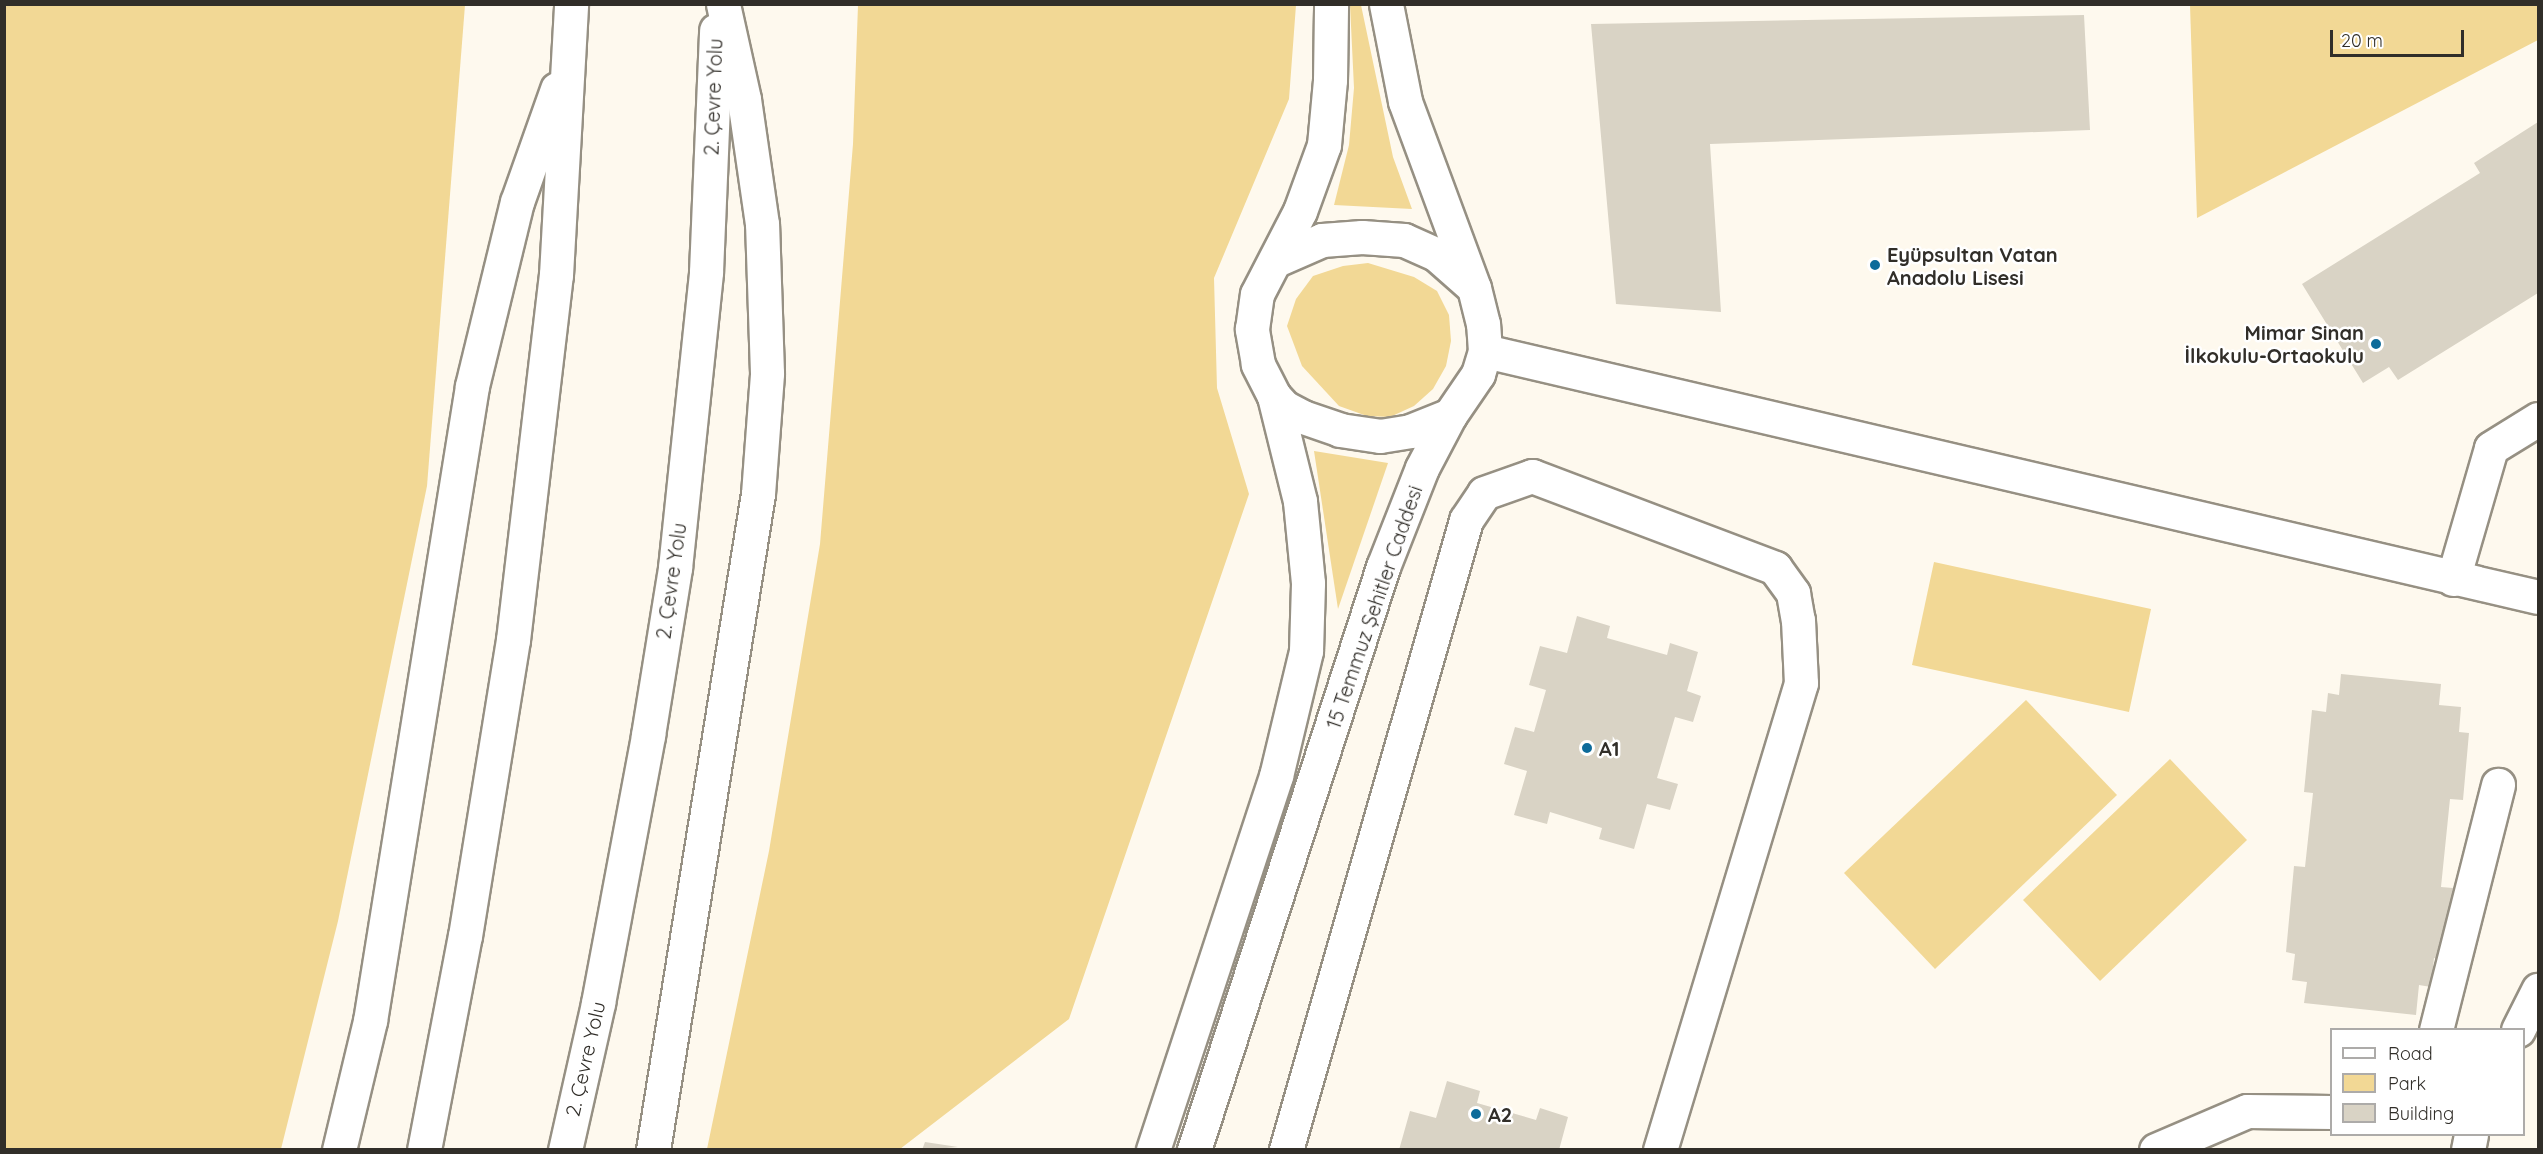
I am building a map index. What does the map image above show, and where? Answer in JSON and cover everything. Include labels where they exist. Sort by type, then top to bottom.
[{"type":"main road","points":[[424,1149],[465,936],[513,640],[556,275],[571,4]]},
{"type":"main road","name":"2. Çevre Yolu","points":[[565,1149],[598,1003],[644,759],[675,568],[706,272],[717,4]]},
{"type":"main road","points":[[653,1149],[758,494],[767,373],[762,224],[744,99],[723,4]]},
{"type":"main road","points":[[1153,1149],[1276,776],[1305,651],[1305,541],[1289,446],[1274,396],[1258,364],[1252,329],[1257,294],[1300,212],[1324,145],[1330,80],[1330,4]]},
{"type":"main road","name":"15 Temmuz Şehitler Caddesi","points":[[1194,1149],[1383,567],[1422,468],[1450,415],[1478,374],[1485,351],[1483,324],[1474,288],[1405,101],[1386,4]]},
{"type":"main road","points":[[339,1149],[370,1021],[472,386],[517,202],[570,50]]},
{"type":"main road","points":[[1276,260],[1322,240],[1362,237],[1404,240],[1436,254],[1474,288]]},
{"type":"main road","points":[[1485,351],[2453,579],[2538,597]]},
{"type":"main road","points":[[1274,396],[1284,407],[1303,417],[1340,430],[1380,436],[1410,431],[1450,415]]},
{"type":"main road","points":[[2453,579],[2491,448],[2538,418]]},
{"type":"main road","points":[[1286,1149],[1466,520],[1484,493],[1532,476],[1775,568],[1793,593],[1798,620],[1801,683],[1660,1149]]},
{"type":"main road","points":[[2436,1028],[2498,785]]},
{"type":"main road","points":[[2519,1028],[2538,990]]},
{"type":"main road","points":[[2156,1149],[2247,1111],[2330,1112]]},
{"type":"green space","points":[[5,4],[465,5],[427,486],[338,921],[281,1149],[5,1149]]},
{"type":"green space","points":[[858,5],[1296,5],[1289,99],[1214,278],[1217,388],[1249,494],[1069,1019],[900,1149],[707,1149],[769,851],[820,544],[853,144]]},
{"type":"green space","points":[[1350,5],[1361,5],[1393,157],[1412,209],[1334,205],[1349,145],[1354,88]]},
{"type":"green space","points":[[2190,5],[2538,5],[2538,40],[2197,218]]},
{"type":"green space","points":[[1368,263],[1414,277],[1437,291],[1449,315],[1451,341],[1446,366],[1433,389],[1414,406],[1390,417],[1367,416],[1339,406],[1302,366],[1287,326],[1296,299],[1313,276],[1343,266]]},
{"type":"green space","points":[[1314,451],[1388,463],[1338,609]]},
{"type":"green space","points":[[1934,562],[2151,609],[2129,712],[1912,665]]},
{"type":"green space","points":[[2026,700],[2117,795],[1935,969],[1844,873]]},
{"type":"green space","points":[[2170,759],[2247,840],[2100,981],[2023,900]]},
{"type":"building","points":[[2084,15],[2090,130],[1710,144],[1721,312],[1616,304],[1591,24]]},
{"type":"building","points":[[2538,122],[2538,293],[2398,380],[2389,367],[2363,383],[2302,284],[2480,173],[2474,163]]},
{"type":"building","name":"A1","points":[[1577,616],[1610,626],[1607,638],[1667,655],[1670,643],[1698,652],[1687,691],[1701,696],[1693,722],[1675,717],[1657,778],[1678,784],[1670,810],[1647,804],[1634,849],[1599,839],[1602,828],[1550,812],[1547,824],[1514,815],[1527,771],[1504,764],[1515,727],[1534,732],[1546,690],[1529,685],[1540,646],[1567,653]]},
{"type":"building","points":[[2341,674],[2441,684],[2439,705],[2461,707],[2459,732],[2469,733],[2463,800],[2450,799],[2441,887],[2453,888],[2445,960],[2434,958],[2431,987],[2419,985],[2416,1015],[2304,1003],[2307,982],[2292,980],[2295,954],[2286,952],[2294,866],[2305,867],[2313,793],[2304,792],[2312,710],[2326,712],[2328,693],[2339,695]]},
{"type":"building","name":"A2","points":[[1447,1081],[1480,1091],[1477,1103],[1536,1120],[1540,1108],[1568,1117],[1559,1150],[1399,1150],[1410,1111],[1436,1118]]},
{"type":"building","points":[[925,1142],[958,1147],[922,1150]]},
{"type":"place","name":"Eyüpsultan Vatan Anadolu Lisesi","points":[[1875,265]]},
{"type":"place","name":"Mimar Sinan İlkokulu-Ortaokulu","points":[[2376,344]]},
{"type":"place","name":"A1","points":[[1587,748]]},
{"type":"place","name":"A2","points":[[1476,1114]]}]
